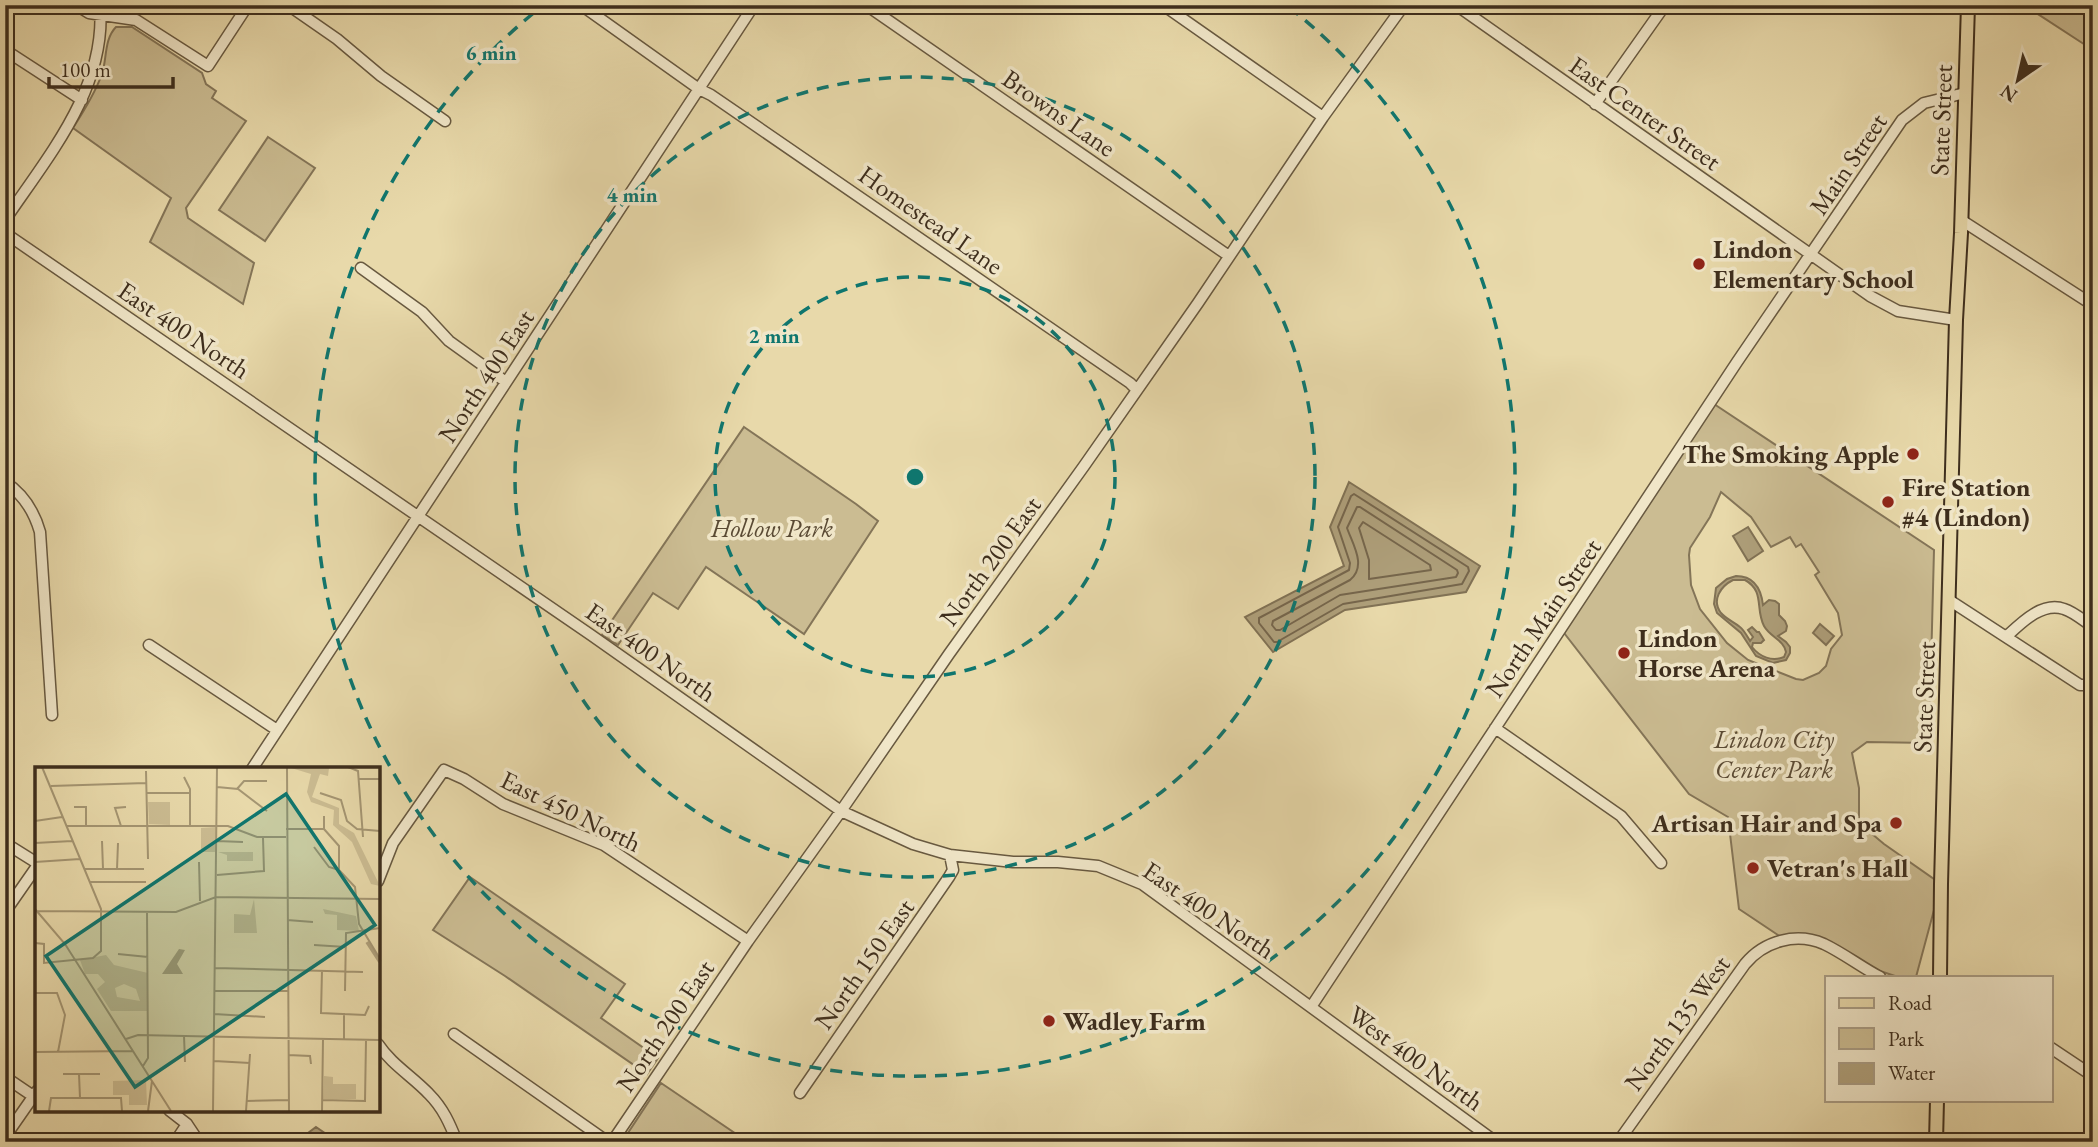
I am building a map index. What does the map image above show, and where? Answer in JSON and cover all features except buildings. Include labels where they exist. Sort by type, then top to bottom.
[{"type":"main road","name":"State Street","points":[[1940,976],[1956,320],[1968,5]]},
{"type":"main road","points":[[1936,1142],[1937,1102]]},
{"type":"street","points":[[76,5],[89,13],[100,10],[136,20],[208,66],[248,5]]},
{"type":"street","points":[[288,5],[445,121]]},
{"type":"street","name":"Homestead Lane","points":[[581,5],[1136,389]]},
{"type":"street","name":"North 400 East","points":[[252,767],[754,5]]},
{"type":"street","name":"Browns Lane","points":[[866,5],[1229,256]]},
{"type":"street","points":[[1163,5],[1323,117]]},
{"type":"street","name":"North 200 East","points":[[610,1142],[747,941],[1006,577],[1198,303],[1323,117],[1404,5]]},
{"type":"street","name":"East Center Street","points":[[1456,5],[1870,296],[1898,311],[1956,320]]},
{"type":"street","points":[[1595,104],[1665,5]]},
{"type":"street","points":[[5,220],[82,100],[98,44],[100,10]]},
{"type":"street","points":[[5,50],[82,100]]},
{"type":"street","name":"Main Street","points":[[1812,254],[1902,120],[1924,103],[1965,93]]},
{"type":"street","points":[[1961,220],[2093,304]]},
{"type":"street","name":"East 400 North","points":[[5,233],[841,811],[913,844],[950,855],[1013,862],[1058,862],[1098,866],[1142,884],[1311,1007]]},
{"type":"street","name":"North Main Street","points":[[1311,1007],[1812,254]]},
{"type":"street","points":[[360,268],[422,312],[449,341],[506,382]]},
{"type":"street","points":[[5,482],[23,498],[35,515],[40,532],[52,715]]},
{"type":"street","points":[[1949,600],[2080,685],[2088,685],[2093,680]]},
{"type":"street","points":[[2006,638],[2043,608],[2052,606],[2068,610],[2093,626]]},
{"type":"street","points":[[149,645],[277,730]]},
{"type":"street","points":[[1495,728],[1621,816],[1661,863]]},
{"type":"street","name":"East 450 North","points":[[380,876],[393,843],[444,770],[464,779],[503,804],[604,845],[747,941]]},
{"type":"street","points":[[5,842],[35,863]]},
{"type":"street","name":"North 150 East","points":[[800,1093],[950,877],[953,870],[950,855]]},
{"type":"street","points":[[5,912],[35,867]]},
{"type":"street","name":"North 135 West","points":[[1618,1142],[1754,953],[1770,943],[1780,941],[1801,939],[1823,943],[1878,976]]},
{"type":"street","name":"West 400 North","points":[[1311,1007],[1496,1142]]},
{"type":"street","points":[[454,1034],[610,1142]]},
{"type":"street","points":[[380,1047],[387,1057],[440,1106],[449,1120],[457,1142]]},
{"type":"street","points":[[2052,1049],[2093,1076]]},
{"type":"street","points":[[5,1077],[35,1093],[5,1137]]},
{"type":"street","points":[[172,1112],[187,1124],[199,1142]]},
{"type":"street","points":[[175,1142],[187,1124]]},
{"type":"green space","points":[[2024,5],[2093,5],[2093,50]]},
{"type":"green space","points":[[116,27],[132,27],[202,73],[206,84],[216,91],[212,98],[246,121],[186,208],[188,218],[254,263],[243,304],[150,242],[171,198],[73,128],[99,81],[108,43]]},
{"type":"green space","points":[[268,137],[315,168],[265,241],[219,210]]},
{"type":"green space","name":"Lindon City Center Park","points":[[1711,402],[1934,550],[1929,743],[1867,742],[1852,753],[1859,788],[1859,823],[1941,884],[1916,976],[1895,976],[1877,970],[1822,938],[1781,937],[1739,909],[1728,817],[1689,794],[1561,629]],"holes":[[[1721,492],[1751,517],[1771,547],[1790,537],[1796,547],[1801,544],[1819,572],[1815,575],[1838,613],[1842,635],[1831,649],[1826,666],[1819,673],[1803,680],[1748,660],[1727,643],[1700,609],[1691,585],[1690,548],[1710,517]]]},
{"type":"green space","name":"Hollow Park","points":[[744,427],[878,521],[804,634],[706,567],[678,609],[653,593],[618,645],[602,635]]},
{"type":"green space","points":[[470,877],[625,984],[601,1018],[658,1058],[647,1074],[433,930]]},
{"type":"green space","points":[[661,1083],[748,1142],[622,1142]]},
{"type":"water","points":[[1349,482],[1480,566],[1466,592],[1345,610],[1273,652],[1245,617],[1344,566],[1330,527]]},
{"type":"water","points":[[1748,527],[1763,551],[1748,561],[1733,536]]},
{"type":"water","points":[[1736,576],[1748,578],[1756,584],[1763,605],[1769,600],[1779,604],[1779,615],[1787,626],[1786,631],[1778,636],[1790,647],[1786,660],[1773,663],[1756,656],[1741,633],[1717,613],[1714,604],[1716,588]],"holes":[[[1733,580],[1745,580],[1755,589],[1764,626],[1783,644],[1786,652],[1784,657],[1771,659],[1759,653],[1752,647],[1753,643],[1761,643],[1764,640],[1759,632],[1752,627],[1748,630],[1753,637],[1750,641],[1741,628],[1718,608],[1717,598],[1725,586]]]},
{"type":"water","points":[[1820,624],[1834,636],[1826,645],[1813,633]]},
{"type":"water","points":[[316,1127],[338,1142],[300,1142],[300,1139]]},
{"type":"place","name":"Lindon Elementary School","points":[[1699,264]]},
{"type":"place","name":"The Smoking Apple","points":[[1913,454]]},
{"type":"place","name":"Fire Station #4 (Lindon)","points":[[1888,502]]},
{"type":"place","name":"Lindon Horse Arena","points":[[1624,653]]},
{"type":"place","name":"Artisan Hair and Spa","points":[[1896,823]]},
{"type":"place","name":"Vetran's Hall","points":[[1753,868]]},
{"type":"place","name":"Wadley Farm","points":[[1049,1021]]}]
